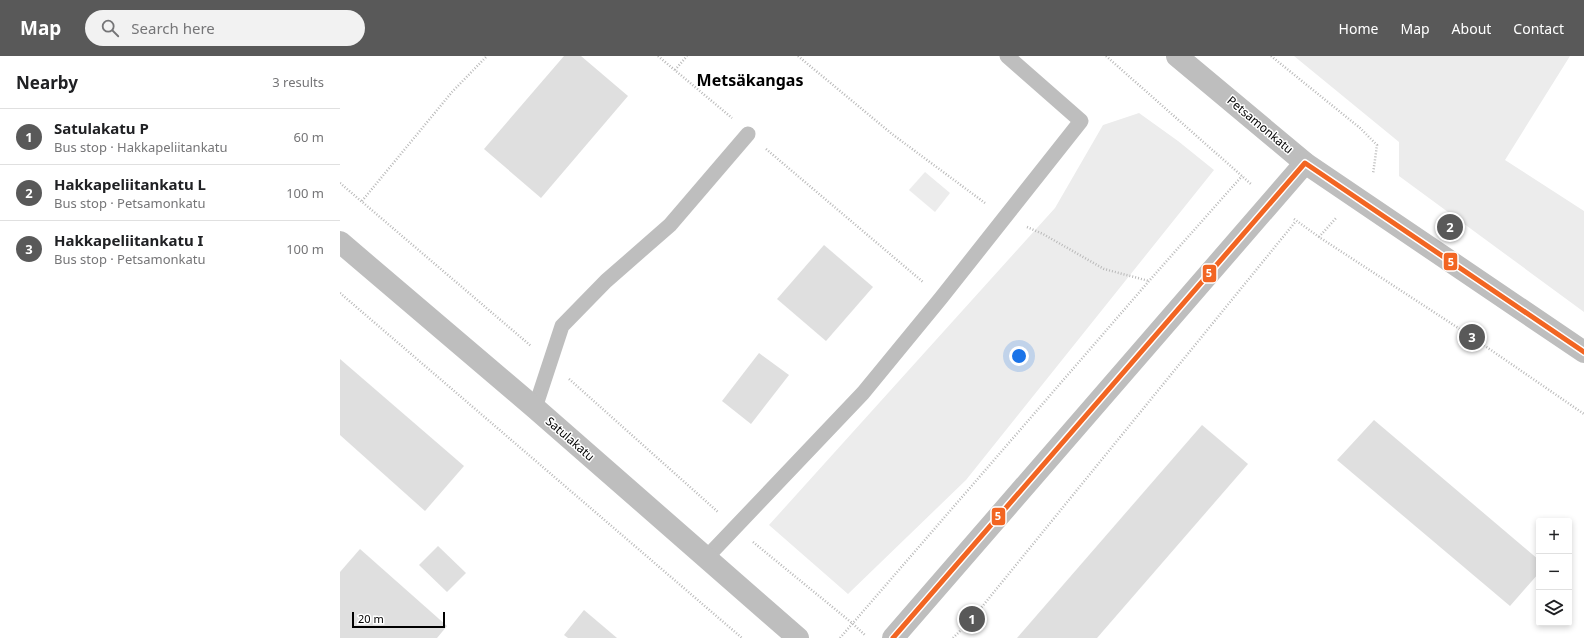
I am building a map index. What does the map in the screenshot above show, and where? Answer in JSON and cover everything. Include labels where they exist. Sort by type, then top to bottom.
[{"type":"street","name":"Petsamonkatu","points":[[1177,56],[1305,163],[1584,352]]},
{"type":"street","points":[[893,638],[1273,202],[1305,163]]},
{"type":"street","name":"Satulakatu","points":[[340,242],[535,408],[798,638]]},
{"type":"lane","points":[[706,558],[863,393],[941,298],[1081,121],[1007,56]]},
{"type":"lane","points":[[535,408],[562,326],[606,281],[670,226],[748,134]]},
{"type":"path","points":[[362,200],[452,92],[487,56]]},
{"type":"path","points":[[658,56],[736,121],[748,134],[941,298]]},
{"type":"path","points":[[675,70],[688,56]]},
{"type":"path","points":[[798,56],[892,134],[1004,218],[1043,234],[1104,269],[1149,281]]},
{"type":"path","points":[[1106,56],[1242,176],[1296,221],[1472,337],[1584,414]]},
{"type":"path","points":[[1271,56],[1360,128],[1377,145],[1373,174]]},
{"type":"path","points":[[840,638],[1149,281],[1242,176]]},
{"type":"path","points":[[340,183],[362,200],[550,362],[734,527],[852,623],[868,638]]},
{"type":"path","points":[[953,638],[972,619],[1296,221]]},
{"type":"path","points":[[340,293],[742,638]]},
{"type":"shaded area","points":[[1294,56],[1570,56],[1505,160],[1584,211],[1584,312],[1399,176],[1399,142]]},
{"type":"shaded area","points":[[1139,113],[1178,141],[1214,170],[966,480],[848,594],[769,525],[1055,208],[1103,125]]},
{"type":"shaded area","points":[[925,172],[950,193],[935,212],[909,190]]},
{"type":"building","points":[[564,56],[581,56],[628,96],[541,198],[484,149]]},
{"type":"building","points":[[824,245],[873,287],[826,341],[777,299]]},
{"type":"building","points":[[759,353],[789,375],[751,424],[722,401]]},
{"type":"building","points":[[340,359],[464,466],[425,511],[340,435]]},
{"type":"building","points":[[1374,420],[1536,557],[1536,576],[1510,606],[1337,460]]},
{"type":"building","points":[[1202,425],[1248,464],[1097,638],[1017,638]]},
{"type":"building","points":[[438,546],[466,573],[447,592],[419,565]]},
{"type":"building","points":[[360,549],[447,626],[437,638],[340,638],[340,572]]},
{"type":"building","points":[[584,610],[617,638],[568,638],[564,635]]},
{"type":"transit line","name":"5","points":[[893,638],[1305,163],[1584,352]]},
{"type":"place","name":"Hakkapeliitankatu L","points":[[1450,227]]},
{"type":"place","name":"Hakkapeliitankatu I","points":[[1472,337]]},
{"type":"place","name":"Satulakatu P","points":[[972,619]]},
{"type":"district","name":"Metsäkangas","points":[[750,80]]}]
